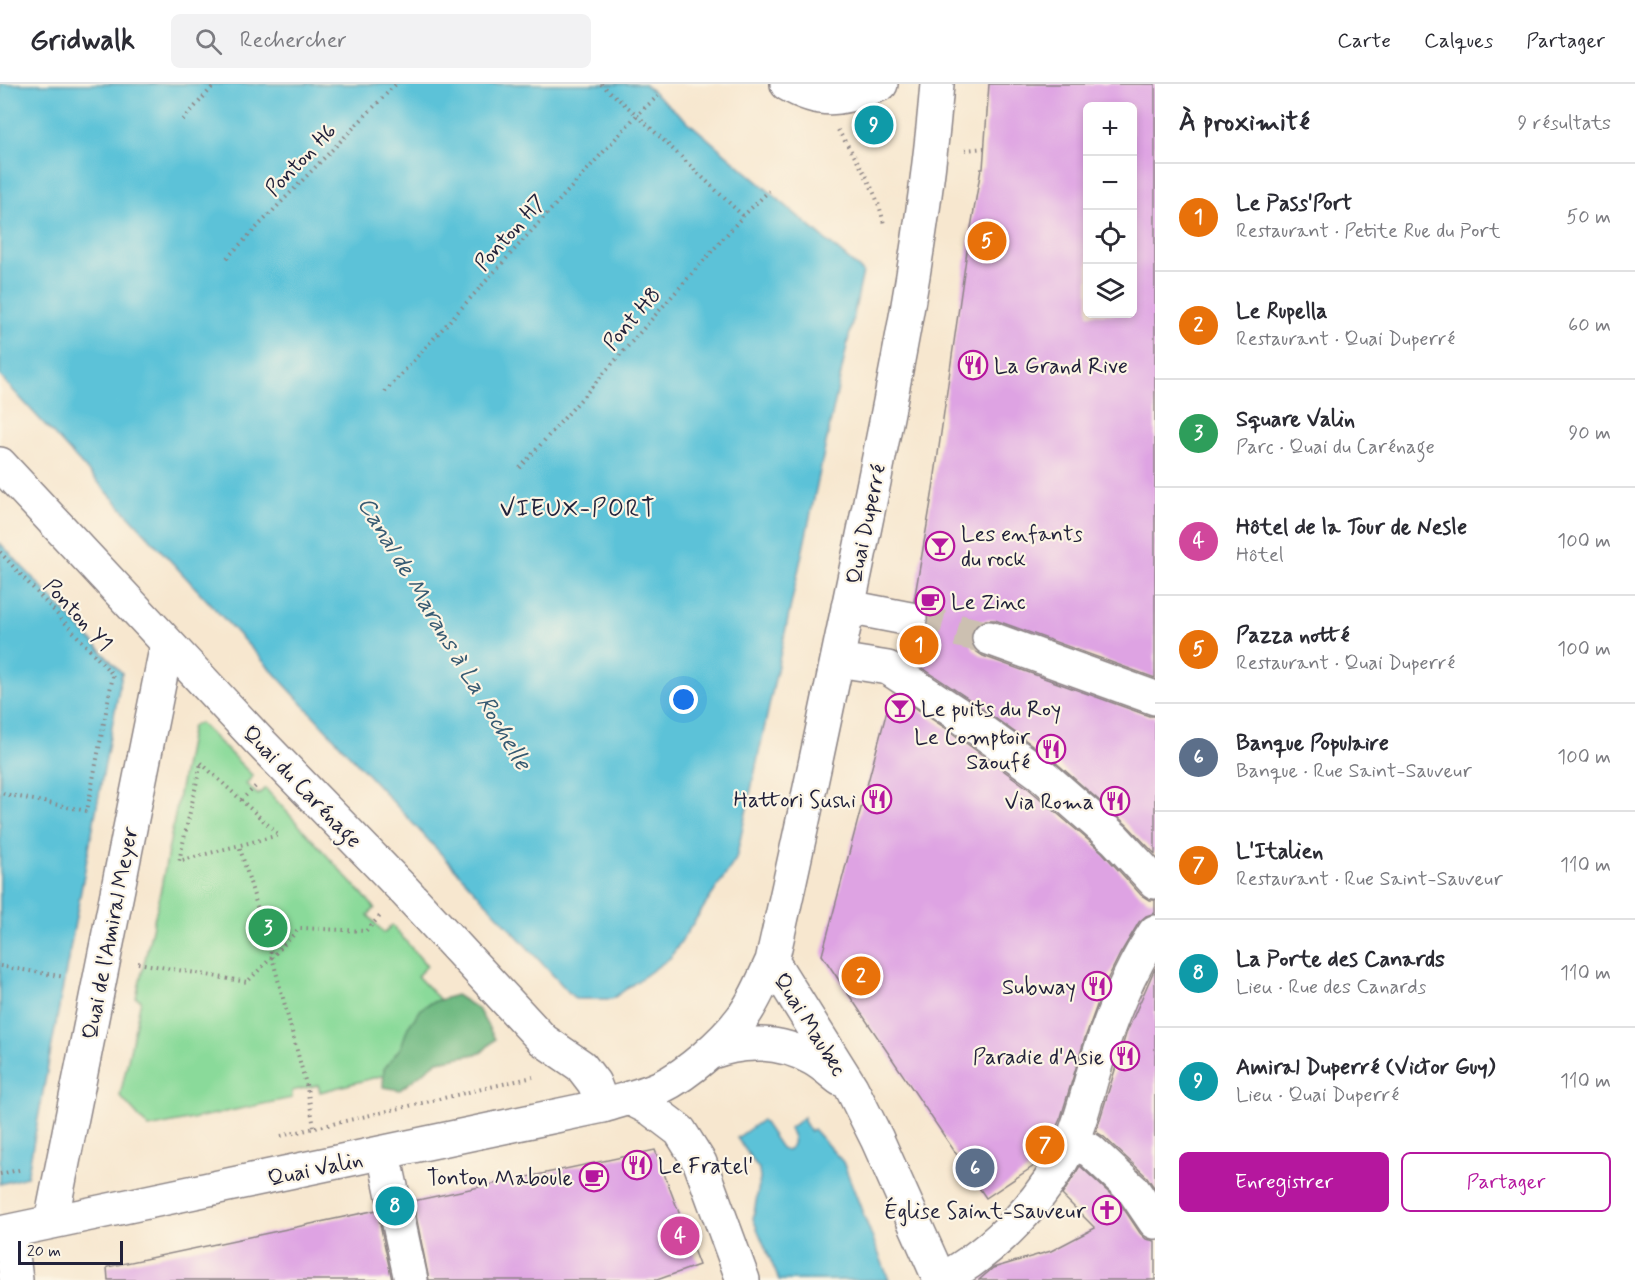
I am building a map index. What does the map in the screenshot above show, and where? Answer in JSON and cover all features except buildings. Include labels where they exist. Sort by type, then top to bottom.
[{"type":"street","points":[[796,89],[827,98],[839,97],[881,84]]},
{"type":"street","name":"Quai Duperré","points":[[708,1053],[742,1018],[759,990],[772,961],[838,660],[895,377],[920,241],[937,84]]},
{"type":"street","name":"Quai du Carénage","points":[[0,464],[167,644],[405,891],[543,1040],[581,1066],[594,1083],[616,1102]]},
{"type":"street","points":[[848,608],[910,619]]},
{"type":"street","points":[[989,638],[1155,698]]},
{"type":"street","name":"Quai de l'Amiral Meyer","points":[[51,1222],[167,644]]},
{"type":"street","points":[[838,660],[888,668],[955,712],[1041,774],[1115,839],[1155,882]]},
{"type":"street","points":[[940,1280],[981,1256],[1029,1208],[1054,1174],[1071,1143],[1118,1000],[1155,932]]},
{"type":"street","name":"Quai Maubec","points":[[772,961],[851,1087],[877,1138],[940,1280]]},
{"type":"street","name":"Quai Maubec","points":[[708,1053],[726,1046],[754,1042],[782,1046],[813,1059],[851,1087]]},
{"type":"street","name":"Quai Valin","points":[[5,1232],[384,1154],[616,1102],[660,1088],[681,1075],[708,1053]]},
{"type":"street","points":[[616,1102],[651,1109],[680,1131],[700,1163],[743,1280]]},
{"type":"street","points":[[1071,1143],[1089,1150],[1134,1191],[1155,1222]]},
{"type":"street","points":[[384,1154],[411,1280]]},
{"type":"street","points":[[5,1232],[16,1280]]},
{"type":"path","points":[[183,120],[215,84]]},
{"type":"path","name":"Ponton H6","points":[[227,258],[396,84]]},
{"type":"path","points":[[601,84],[743,216]]},
{"type":"path","points":[[796,89],[830,119],[852,153],[881,207],[884,227]]},
{"type":"path","name":"Ponton H7","points":[[385,392],[637,116],[658,96]]},
{"type":"path","name":"Pont H8","points":[[520,468],[743,216],[769,191]]},
{"type":"path","name":"Ponton Y1","points":[[0,552],[113,675],[87,811],[0,793]]},
{"type":"path","points":[[201,763],[279,835],[239,845],[180,861],[201,763]]},
{"type":"path","points":[[239,845],[272,957],[314,1127]]},
{"type":"path","points":[[104,958],[247,982],[300,928],[366,930],[405,891]]},
{"type":"path","points":[[0,966],[65,977]]},
{"type":"path","points":[[0,1174],[23,1169]]},
{"type":"green space","points":[[200,723],[253,776],[246,784],[258,795],[265,788],[375,908],[368,915],[384,933],[392,925],[427,966],[417,976],[445,1005],[481,1053],[437,1061],[320,1092],[318,1085],[292,1091],[292,1098],[149,1128],[120,1096],[141,1000],[136,998],[159,899],[192,726]]},
{"type":"green space","points":[[456,995],[478,1009],[495,1039],[481,1053],[438,1061],[400,1090],[383,1087],[384,1069],[401,1047],[408,1027],[422,1008],[430,1003]]},
{"type":"water","name":"Canal de Marans à La Rochelle","points":[[0,84],[644,84],[863,272],[736,859],[670,958],[612,999],[575,999],[0,376]]},
{"type":"water","points":[[0,543],[122,673],[27,1177],[0,1184]]},
{"type":"water","points":[[804,1117],[810,1131],[813,1129],[843,1162],[889,1280],[779,1280],[753,1219],[760,1179],[759,1169],[737,1138],[762,1120],[781,1148],[786,1150],[792,1146],[794,1141],[789,1129]]},
{"type":"tunnel","points":[[910,619],[989,638]]},
{"type":"place","name":"Amiral Duperré (Victor Guy)","points":[[874,125]]},
{"type":"place","name":"Pazza notté","points":[[987,241]]},
{"type":"place","name":"La Grand Rive","points":[[973,365]]},
{"type":"place","name":"Les enfants du rock","points":[[940,546]]},
{"type":"place","name":"Le Zinc","points":[[930,601]]},
{"type":"place","name":"Le Pass'Port","points":[[919,645]]},
{"type":"place","name":"Le puits du Roy","points":[[900,708]]},
{"type":"place","name":"Le Comptoir Saoufé","points":[[1051,749]]},
{"type":"place","name":"Hattori Sushi","points":[[877,799]]},
{"type":"place","name":"Via Roma","points":[[1115,801]]},
{"type":"place","name":"Square Valin","points":[[268,928]]},
{"type":"place","name":"Le Rupella","points":[[861,976]]},
{"type":"place","name":"Subway","points":[[1097,986]]},
{"type":"place","name":"Paradie d'Asie","points":[[1125,1056]]},
{"type":"place","name":"L'Italien","points":[[1045,1145]]},
{"type":"place","name":"Le Fratel'","points":[[637,1165]]},
{"type":"place","name":"Banque Populaire","points":[[975,1168]]},
{"type":"place","name":"Tonton Maboule","points":[[594,1177]]},
{"type":"place","name":"La Porte des Canards","points":[[395,1206]]},
{"type":"place","name":"Église Saint-Sauveur","points":[[1107,1210]]},
{"type":"place","name":"Hôtel de la Tour de Nesle","points":[[680,1236]]},
{"type":"district","name":"VIEUX-PORT","points":[[578,508]]}]
